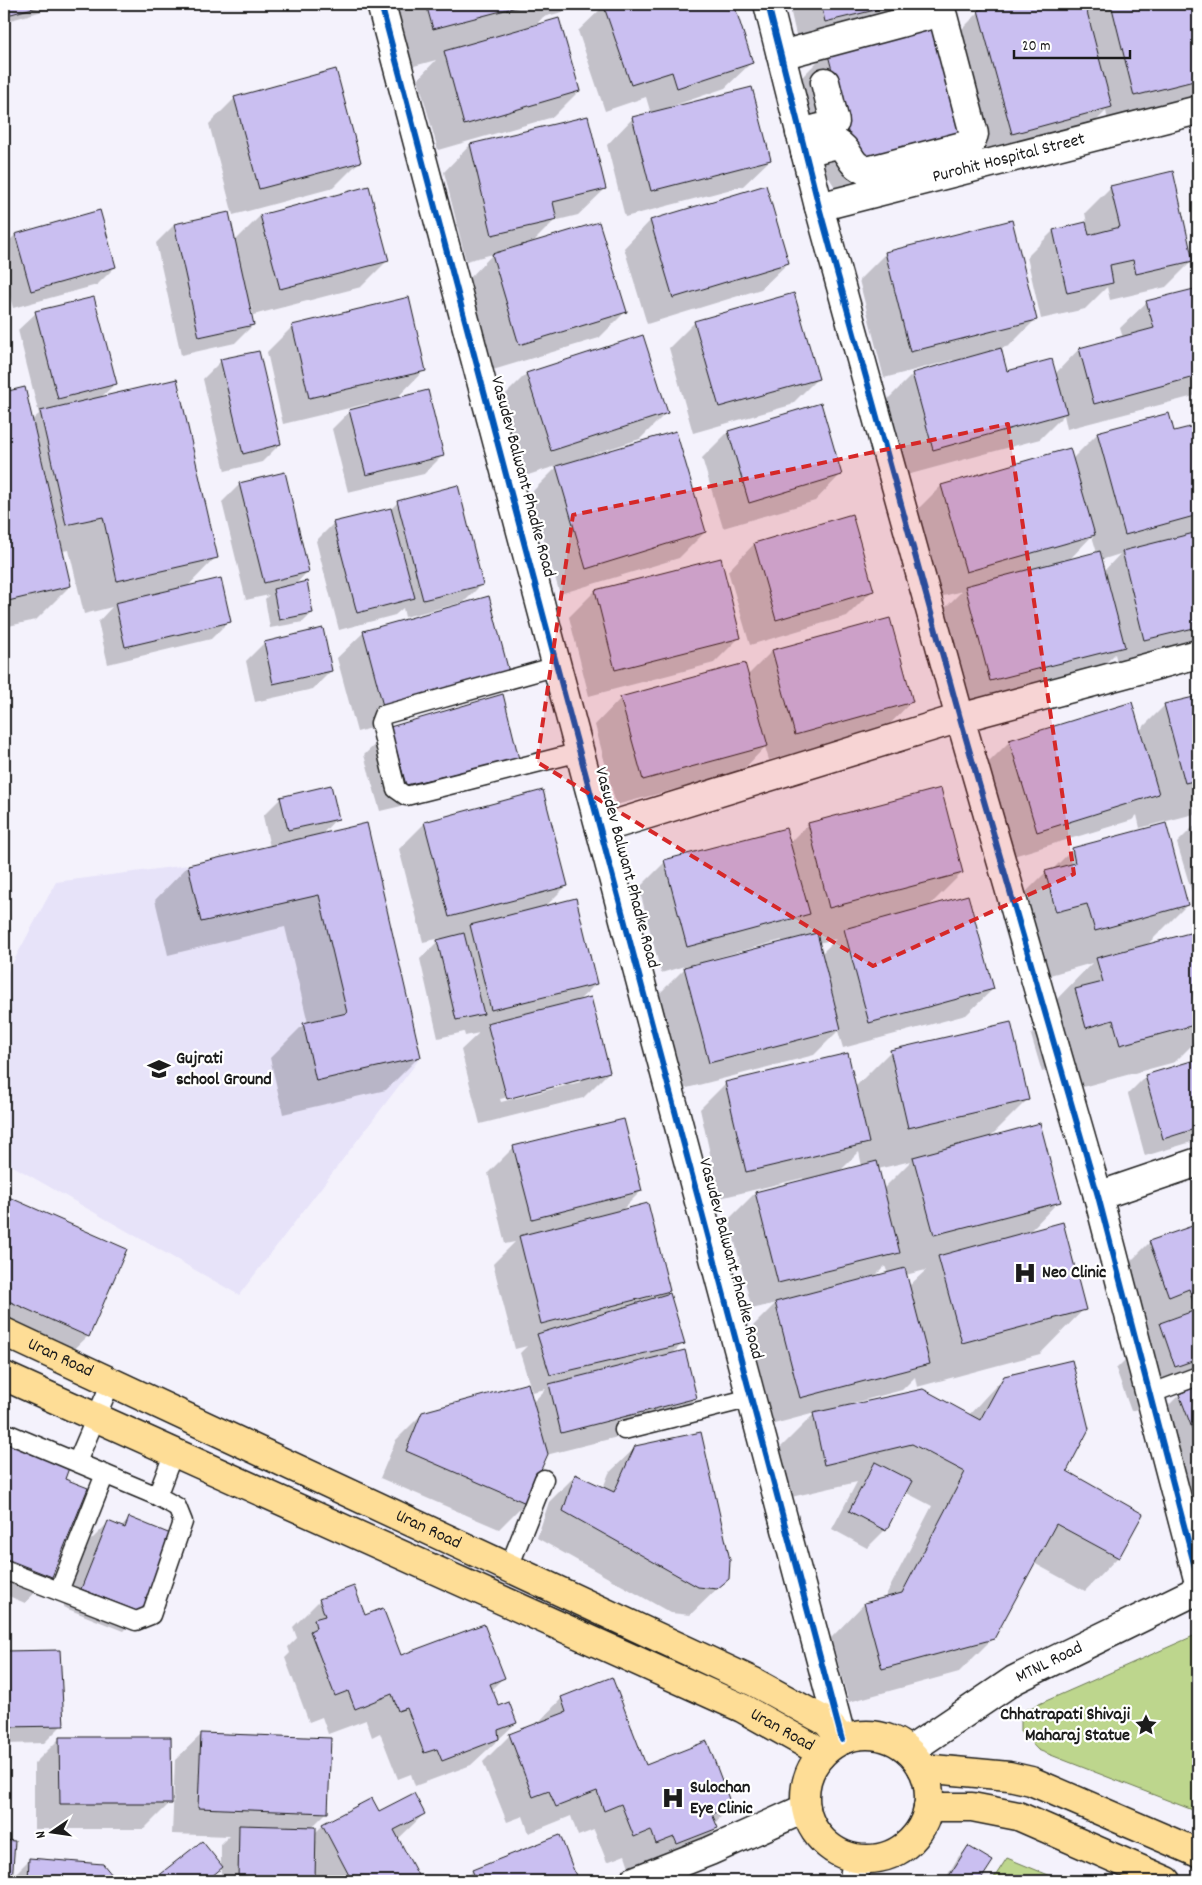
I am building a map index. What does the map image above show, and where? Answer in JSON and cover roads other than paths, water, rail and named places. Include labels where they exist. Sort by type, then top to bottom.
[{"type":"main road","name":"Uran Road","points":[[4,1332],[754,1682],[826,1722],[831,1748],[810,1746],[742,1708],[4,1376]]},
{"type":"main road","points":[[872,1734],[892,1740],[916,1760],[928,1787],[928,1807],[922,1827],[910,1843],[893,1855],[873,1860],[856,1870],[818,1837],[808,1818],[804,1798],[807,1778],[817,1759],[831,1748],[851,1736],[872,1734]]},
{"type":"main road","points":[[916,1760],[1031,1781],[1198,1854]]},
{"type":"main road","points":[[928,1807],[972,1807],[1018,1816],[1167,1881]]},
{"type":"street","name":"Vasudev Balwant Phadke Road","points":[[381,4],[751,1398],[831,1748]]},
{"type":"street","points":[[768,4],[819,207],[960,718],[1098,1196],[1198,1579]]},
{"type":"street","points":[[781,55],[934,14],[943,16],[974,134],[964,158],[867,171],[856,168],[843,147],[838,144],[803,143]]},
{"type":"street","points":[[803,143],[835,122],[825,82]]},
{"type":"street","name":"Purohit Hospital Street","points":[[819,207],[964,158],[1198,110]]},
{"type":"street","points":[[600,829],[960,718],[1198,654]]},
{"type":"street","points":[[1098,1196],[1198,1162]]},
{"type":"street","name":"MTNL Road","points":[[916,1760],[1014,1680],[1198,1590]]},
{"type":"street","points":[[634,1881],[710,1851],[806,1808]]},
{"type":"lane","points":[[557,666],[383,715],[380,724],[396,789],[406,796],[580,752]]},
{"type":"lane","points":[[1150,1394],[1198,1376]]},
{"type":"lane","points":[[77,1462],[111,1382]]},
{"type":"lane","points":[[624,1430],[751,1398]]},
{"type":"lane","points":[[4,1432],[177,1506],[183,1522],[151,1615],[136,1621],[4,1570]]},
{"type":"lane","points":[[157,1496],[174,1452]]},
{"type":"lane","points":[[59,1591],[105,1474]]},
{"type":"lane","points":[[510,1567],[544,1479]]},
{"type":"place","name":"Gujrati school Ground","points":[[159,1069]]},
{"type":"place","name":"Neo Clinic","points":[[1025,1273]]},
{"type":"place","name":"Chhatrapati Shivaji Maharaj Statue","points":[[1146,1725]]},
{"type":"place","name":"Sulochan Eye Clinic","points":[[673,1798]]}]
